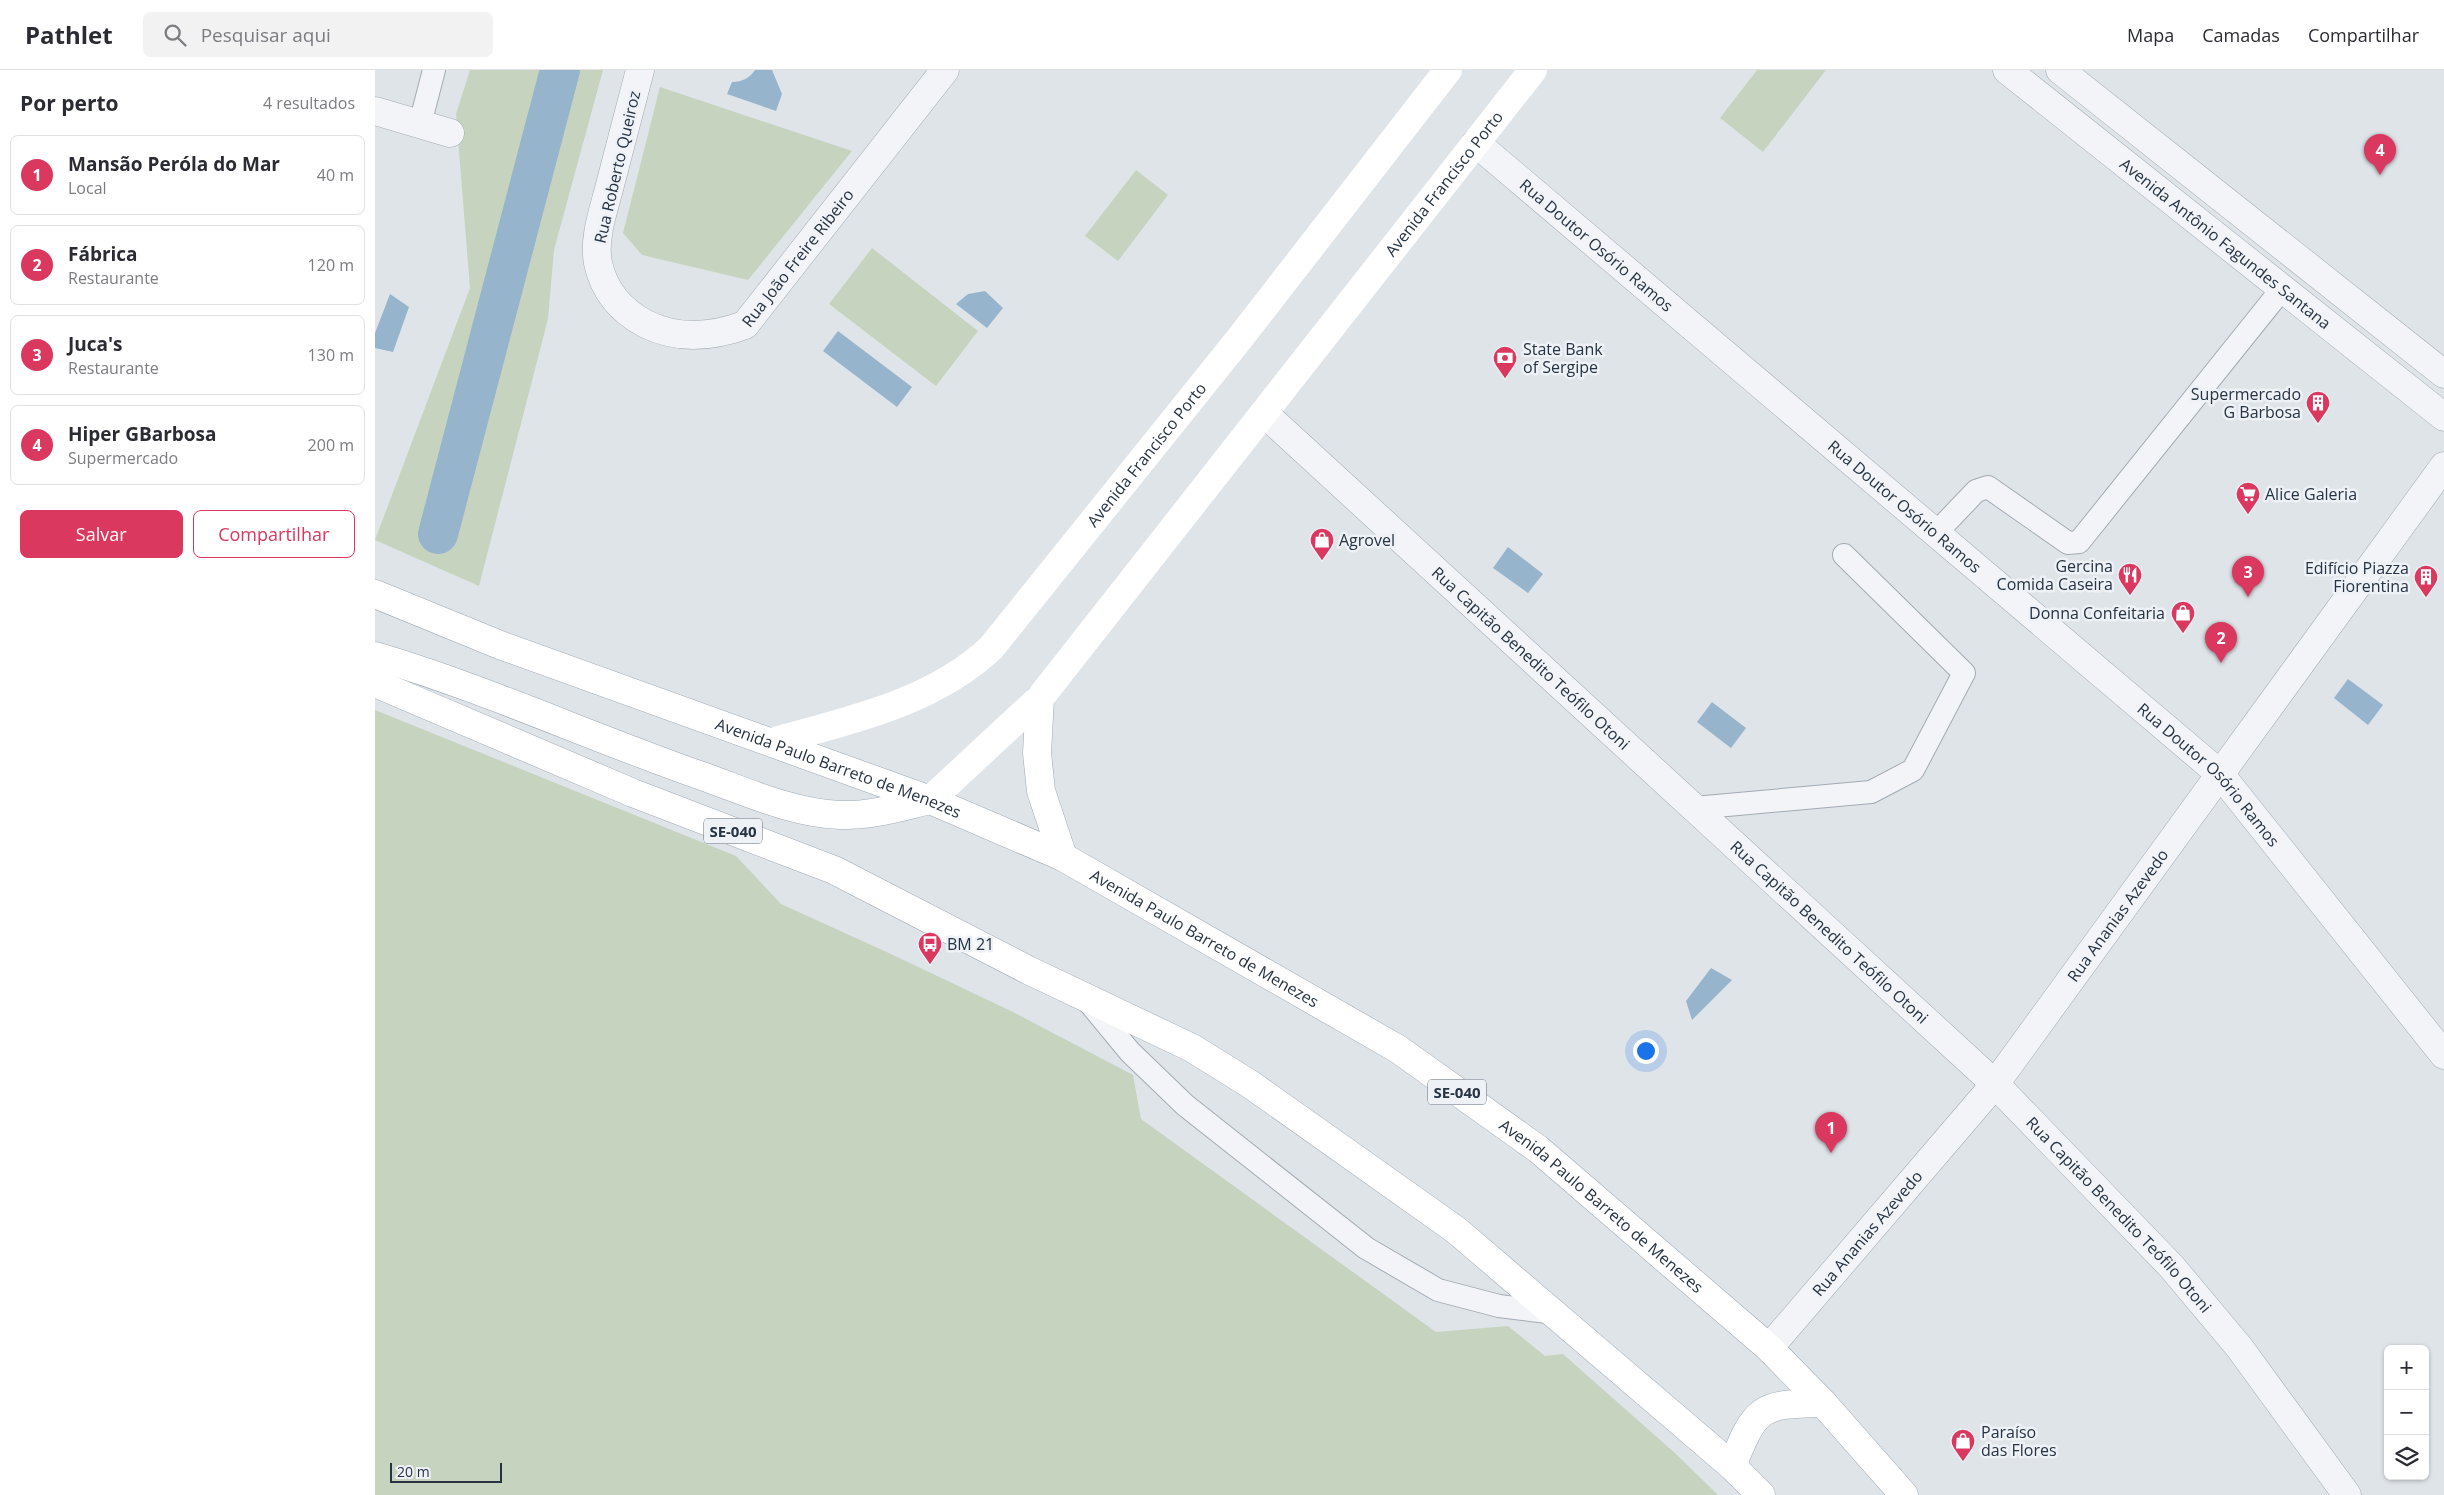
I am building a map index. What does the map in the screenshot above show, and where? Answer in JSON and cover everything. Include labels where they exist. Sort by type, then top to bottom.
[{"type":"main road","name":"Avenida Francisco Porto","points":[[772,742],[894,706],[945,683],[973,664],[991,648],[1240,338],[1448,70]]},
{"type":"main road","name":"Avenida Francisco Porto","points":[[930,800],[1040,698],[1265,414],[1533,70]]},
{"type":"main road","name":"Avenida Paulo Barreto de Menezes","points":[[375,594],[500,645],[930,800],[1063,857],[1398,1050],[1538,1149],[1769,1348],[1823,1403],[1904,1495]]},
{"type":"main road","points":[[375,656],[427,671],[638,754],[795,809],[840,815],[877,813],[930,800]]},
{"type":"main road","name":"SE-040","points":[[375,683],[633,793],[834,870],[1028,970],[1192,1048],[1250,1084],[1457,1230],[1732,1466],[1761,1495]]},
{"type":"main road","points":[[1040,698],[1037,753],[1041,791],[1063,857]]},
{"type":"main road","points":[[1732,1466],[1745,1435],[1754,1420],[1768,1408],[1788,1404],[1823,1403]]},
{"type":"street","name":"Rua Roberto Queiroz","points":[[598,264],[599,232],[640,70]]},
{"type":"street","name":"Rua João Freire Ribeiro","points":[[598,264],[610,295],[629,315],[661,332],[695,335],[721,334],[745,325],[945,70]]},
{"type":"street","name":"Avenida Antônio Fagundes Santana","points":[[2007,70],[2444,417]]},
{"type":"street","name":"Avenida Antônio Fagundes Santana","points":[[2060,70],[2444,374]]},
{"type":"street","points":[[375,111],[450,133]]},
{"type":"street","name":"Rua Doutor Osório Ramos","points":[[1477,143],[2220,774],[2444,1055]]},
{"type":"street","name":"Rua Capitão Benedito Teófilo Otoni","points":[[1265,414],[1995,1084],[2171,1266],[2239,1347],[2347,1495]]},
{"type":"street","name":"Rua Ananias Azevedo","points":[[1769,1348],[1995,1084],[2444,466]]},
{"type":"lane","points":[[420,124],[434,70]]},
{"type":"lane","points":[[1936,533],[1976,491],[1988,487],[2067,543],[2079,542],[2282,289]]},
{"type":"lane","points":[[1695,808],[1871,792],[1913,770],[1964,673],[1843,555]]},
{"type":"lane","points":[[1083,995],[1130,1052],[1185,1105],[1366,1248],[1438,1290],[1499,1306],[1555,1313]]},
{"type":"green space","points":[[470,70],[603,70],[554,250],[548,319],[479,586],[375,540],[470,288],[456,114]]},
{"type":"green space","points":[[1757,70],[1826,70],[1763,152],[1720,118]]},
{"type":"green space","points":[[660,87],[852,151],[748,280],[642,255],[623,233]]},
{"type":"green space","points":[[1136,170],[1168,195],[1118,261],[1085,236]]},
{"type":"green space","points":[[872,248],[978,331],[936,386],[829,304]]},
{"type":"green space","points":[[375,710],[736,856],[781,904],[1013,1012],[1133,1075],[1141,1119],[1436,1332],[1508,1326],[1545,1356],[1563,1354],[1676,1454],[1718,1495],[375,1495]]},
{"type":"water","points":[[755,70],[772,70],[782,94],[776,111],[727,94],[732,82],[745,79]]},
{"type":"water","points":[[985,291],[1003,308],[987,328],[956,304],[968,294]]},
{"type":"water","points":[[390,294],[409,307],[393,352],[375,348],[375,333]]},
{"type":"water","points":[[838,331],[912,387],[897,407],[823,351]]},
{"type":"water","points":[[1508,547],[1543,574],[1528,593],[1493,568]]},
{"type":"water","points":[[2348,679],[2383,705],[2368,725],[2334,698]]},
{"type":"water","points":[[1712,702],[1746,728],[1731,748],[1697,722]]},
{"type":"water","points":[[1711,968],[1732,980],[1692,1020],[1686,1001]]},
{"type":"waterway","points":[[438,534],[560,70]]},
{"type":"place","name":"Hiper GBarbosa","points":[[2380,175]]},
{"type":"place","name":"State Bank of Sergipe","points":[[1505,379]]},
{"type":"place","name":"Supermercado G Barbosa","points":[[2318,424]]},
{"type":"place","name":"Alice Galeria","points":[[2248,515]]},
{"type":"place","name":"Agrovel","points":[[1322,561]]},
{"type":"place","name":"Gercina Comida Caseira","points":[[2130,596]]},
{"type":"place","name":"Juca's","points":[[2248,597]]},
{"type":"place","name":"Edifício Piazza Fiorentina","points":[[2426,598]]},
{"type":"place","name":"Donna Confeitaria","points":[[2183,634]]},
{"type":"place","name":"Fábrica","points":[[2221,663]]},
{"type":"place","name":"BM 21","points":[[930,965]]},
{"type":"place","name":"Mansão Peróla do Mar","points":[[1831,1153]]},
{"type":"place","name":"Paraíso das Flores","points":[[1963,1462]]}]
